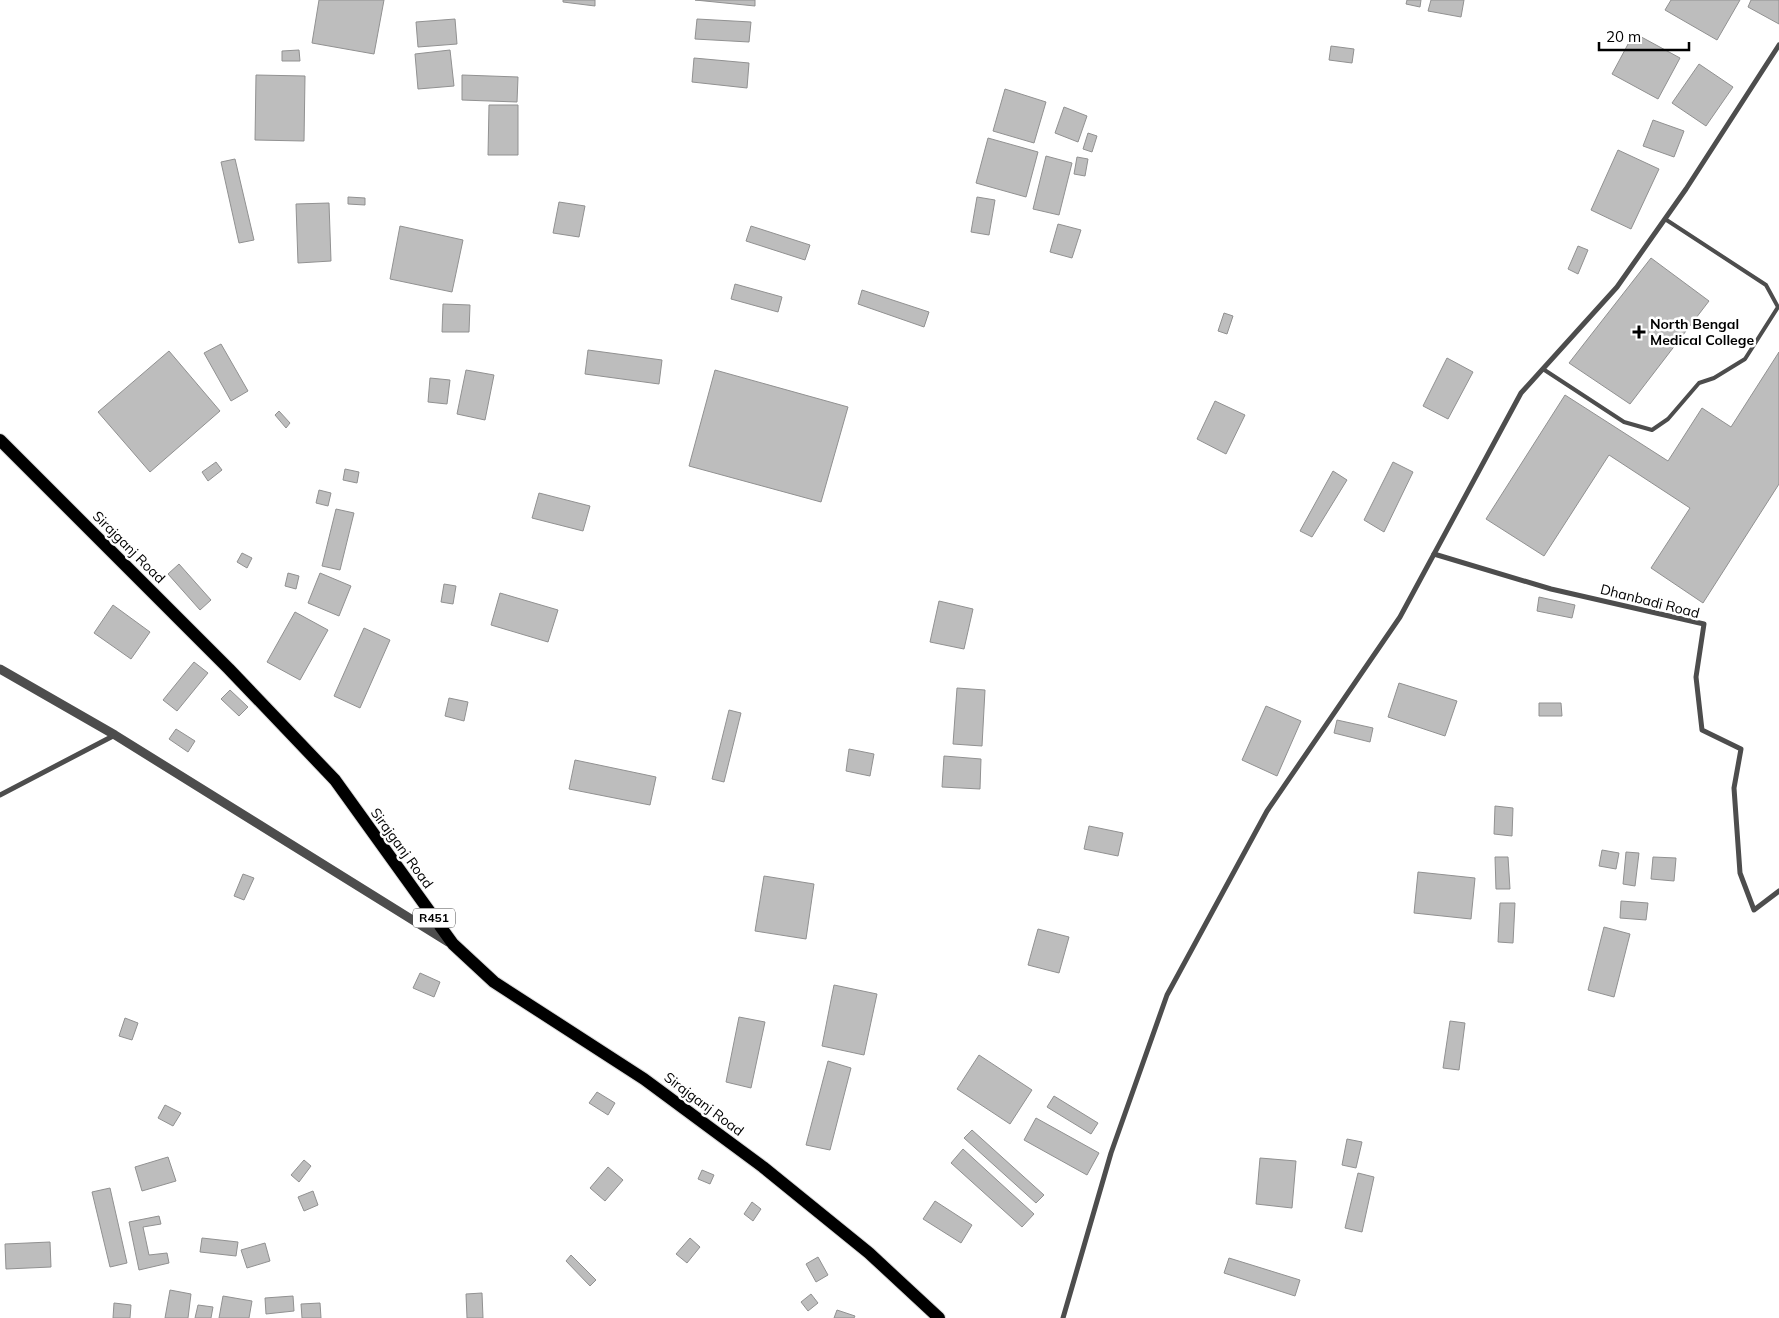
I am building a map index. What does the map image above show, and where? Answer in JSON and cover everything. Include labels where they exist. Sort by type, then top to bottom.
[{"type":"main road","name":"Sirajganj Road","points":[[0,440],[229,669],[335,780],[453,944],[494,982],[644,1079],[763,1167],[869,1253],[939,1318]]},
{"type":"street","points":[[1064,1318],[1111,1153],[1168,995],[1267,811],[1400,617],[1520,393],[1617,287],[1665,218],[1779,45]]},
{"type":"street","name":"Dhanbadi Road","points":[[1434,554],[1551,589],[1704,624],[1696,677],[1702,730],[1741,749],[1734,788],[1740,873],[1754,910],[1779,891]]},
{"type":"street","points":[[0,669],[114,735],[453,944]]},
{"type":"street","points":[[0,795],[114,735]]},
{"type":"lane","points":[[1543,369],[1624,422],[1652,430],[1668,419],[1699,383],[1714,378],[1745,359],[1778,307],[1766,285],[1665,218]]},
{"type":"building","points":[[319,0],[384,0],[374,54],[312,43]]},
{"type":"building","points":[[563,0],[595,0],[595,6],[563,2]]},
{"type":"building","points":[[695,0],[755,0],[755,6]]},
{"type":"building","points":[[1407,0],[1421,0],[1420,7],[1406,4]]},
{"type":"building","points":[[1431,0],[1464,0],[1461,17],[1428,11]]},
{"type":"building","points":[[1671,0],[1740,0],[1717,40],[1665,10]]},
{"type":"building","points":[[1751,0],[1779,0],[1779,24],[1748,7]]},
{"type":"building","points":[[455,19],[457,44],[418,47],[416,22]]},
{"type":"building","points":[[697,19],[751,22],[749,42],[695,39]]},
{"type":"building","points":[[1634,33],[1680,58],[1658,99],[1612,74]]},
{"type":"building","points":[[1331,46],[1354,49],[1352,63],[1329,60]]},
{"type":"building","points":[[299,50],[300,61],[282,61],[282,51]]},
{"type":"building","points":[[450,50],[454,86],[418,89],[415,54]]},
{"type":"building","points":[[694,58],[749,63],[747,88],[692,82]]},
{"type":"building","points":[[1699,64],[1733,87],[1706,126],[1672,103]]},
{"type":"building","points":[[256,75],[305,76],[304,141],[255,140]]},
{"type":"building","points":[[462,75],[518,77],[517,102],[462,100]]},
{"type":"building","points":[[1005,89],[1046,102],[1034,143],[993,131]]},
{"type":"building","points":[[489,105],[518,105],[518,155],[488,155]]},
{"type":"building","points":[[1064,107],[1087,116],[1078,142],[1055,133]]},
{"type":"building","points":[[1653,120],[1684,131],[1674,157],[1643,146]]},
{"type":"building","points":[[1088,133],[1097,136],[1092,152],[1083,149]]},
{"type":"building","points":[[988,138],[1038,152],[1026,197],[976,183]]},
{"type":"building","points":[[1618,150],[1659,169],[1631,229],[1591,210]]},
{"type":"building","points":[[1046,156],[1072,163],[1059,215],[1033,209]]},
{"type":"building","points":[[1077,157],[1088,159],[1085,176],[1074,174]]},
{"type":"building","points":[[235,159],[254,240],[239,243],[221,162]]},
{"type":"building","points":[[348,197],[365,198],[365,205],[348,204]]},
{"type":"building","points":[[977,197],[995,200],[989,235],[971,232]]},
{"type":"building","points":[[559,202],[585,206],[579,237],[553,233]]},
{"type":"building","points":[[329,203],[331,261],[298,263],[296,204]]},
{"type":"building","points":[[1058,224],[1081,230],[1072,258],[1050,252]]},
{"type":"building","points":[[400,226],[463,240],[452,292],[390,279]]},
{"type":"building","points":[[751,226],[810,245],[805,260],[746,241]]},
{"type":"building","points":[[1578,246],[1588,250],[1578,274],[1568,269]]},
{"type":"building","name":"North Bengal Medical College","points":[[1651,258],[1709,301],[1630,404],[1569,363]]},
{"type":"building","points":[[735,284],[782,297],[778,312],[731,299]]},
{"type":"building","points":[[862,290],[929,312],[924,327],[858,304]]},
{"type":"building","points":[[443,304],[470,305],[469,332],[442,332]]},
{"type":"building","points":[[1224,313],[1233,316],[1227,334],[1218,331]]},
{"type":"building","points":[[221,344],[248,391],[231,401],[204,353]]},
{"type":"building","points":[[588,350],[662,360],[659,384],[585,374]]},
{"type":"building","points":[[169,351],[220,411],[150,472],[98,412]]},
{"type":"building","points":[[1779,352],[1779,484],[1703,603],[1651,568],[1690,508],[1609,455],[1544,556],[1486,519],[1565,395],[1668,461],[1702,408],[1731,427]]},
{"type":"building","points":[[1447,358],[1473,372],[1448,419],[1423,406]]},
{"type":"building","points":[[466,370],[494,375],[485,420],[457,414]]},
{"type":"building","points":[[715,370],[848,407],[821,502],[689,466]]},
{"type":"building","points":[[430,378],[450,380],[447,404],[428,402]]},
{"type":"building","points":[[1215,401],[1245,415],[1226,454],[1197,439]]},
{"type":"building","points":[[279,411],[290,423],[286,428],[275,415]]},
{"type":"building","points":[[216,462],[222,470],[208,481],[202,472]]},
{"type":"building","points":[[1393,462],[1413,472],[1384,532],[1364,520]]},
{"type":"building","points":[[345,469],[359,472],[357,483],[343,480]]},
{"type":"building","points":[[1333,471],[1347,480],[1312,537],[1300,531]]},
{"type":"building","points":[[319,490],[331,493],[328,506],[316,503]]},
{"type":"building","points":[[539,493],[590,506],[583,531],[532,518]]},
{"type":"building","points":[[336,509],[354,513],[340,570],[322,566]]},
{"type":"building","points":[[242,553],[252,558],[247,568],[237,562]]},
{"type":"building","points":[[179,564],[211,600],[200,610],[168,574]]},
{"type":"building","points":[[288,573],[299,576],[296,589],[285,586]]},
{"type":"building","points":[[320,573],[351,586],[339,616],[308,603]]},
{"type":"building","points":[[444,584],[456,586],[453,604],[441,602]]},
{"type":"building","points":[[500,593],[558,610],[548,642],[491,625]]},
{"type":"building","points":[[1539,597],[1575,605],[1572,618],[1537,611]]},
{"type":"building","points":[[939,601],[973,609],[964,649],[930,642]]},
{"type":"building","points":[[113,605],[150,632],[131,659],[94,633]]},
{"type":"building","points":[[295,612],[328,630],[300,680],[267,662]]},
{"type":"building","points":[[364,628],[390,640],[360,708],[334,696]]},
{"type":"building","points":[[194,662],[208,673],[177,711],[163,700]]},
{"type":"building","points":[[1399,683],[1457,701],[1445,736],[1388,717]]},
{"type":"building","points":[[957,688],[985,690],[982,746],[953,744]]},
{"type":"building","points":[[230,690],[248,707],[239,716],[221,699]]},
{"type":"building","points":[[449,698],[468,702],[464,721],[445,716]]},
{"type":"building","points":[[1539,703],[1561,703],[1562,716],[1539,716]]},
{"type":"building","points":[[1266,706],[1301,721],[1277,776],[1242,760]]},
{"type":"building","points":[[729,710],[741,713],[724,782],[712,779]]},
{"type":"building","points":[[1337,720],[1373,728],[1370,742],[1334,733]]},
{"type":"building","points":[[176,729],[195,741],[188,752],[169,739]]},
{"type":"building","points":[[849,749],[874,754],[870,776],[846,771]]},
{"type":"building","points":[[944,756],[981,759],[980,789],[942,787]]},
{"type":"building","points":[[575,760],[656,777],[650,805],[569,789]]},
{"type":"building","points":[[1495,806],[1513,808],[1512,836],[1494,834]]},
{"type":"building","points":[[1089,826],[1123,833],[1118,856],[1084,849]]},
{"type":"building","points":[[1602,850],[1619,853],[1616,869],[1599,866]]},
{"type":"building","points":[[1626,852],[1639,853],[1635,886],[1623,884]]},
{"type":"building","points":[[1495,857],[1508,857],[1510,889],[1496,889]]},
{"type":"building","points":[[1653,857],[1676,858],[1674,881],[1651,879]]},
{"type":"building","points":[[1418,872],[1475,878],[1471,919],[1414,913]]},
{"type":"building","points":[[243,874],[254,878],[244,900],[234,896]]},
{"type":"building","points":[[764,876],[814,884],[806,939],[755,931]]},
{"type":"building","points":[[1621,901],[1648,903],[1646,920],[1620,918]]},
{"type":"building","points":[[1500,903],[1515,903],[1513,943],[1498,942]]},
{"type":"building","points":[[1604,927],[1630,934],[1614,997],[1588,990]]},
{"type":"building","points":[[1038,929],[1069,937],[1059,973],[1028,965]]},
{"type":"building","points":[[420,973],[440,982],[434,997],[413,988]]},
{"type":"building","points":[[834,985],[877,994],[864,1055],[822,1046]]},
{"type":"building","points":[[739,1017],[765,1022],[751,1088],[726,1082]]},
{"type":"building","points":[[125,1018],[138,1023],[132,1040],[119,1036]]},
{"type":"building","points":[[1450,1021],[1465,1023],[1459,1070],[1443,1068]]},
{"type":"building","points":[[979,1055],[1032,1090],[1010,1124],[957,1089]]},
{"type":"building","points":[[828,1061],[851,1068],[830,1150],[806,1145]]},
{"type":"building","points":[[597,1092],[615,1103],[608,1115],[589,1103]]},
{"type":"building","points":[[1054,1096],[1098,1123],[1091,1134],[1047,1107]]},
{"type":"building","points":[[165,1105],[181,1113],[173,1126],[158,1118]]},
{"type":"building","points":[[1036,1118],[1099,1153],[1087,1175],[1024,1140]]},
{"type":"building","points":[[972,1130],[1044,1195],[1036,1203],[964,1138]]},
{"type":"building","points":[[1347,1139],[1362,1142],[1356,1168],[1342,1165]]},
{"type":"building","points":[[963,1149],[1034,1214],[1022,1227],[951,1163]]},
{"type":"building","points":[[168,1157],[176,1181],[142,1191],[135,1167]]},
{"type":"building","points":[[1260,1158],[1296,1161],[1292,1208],[1256,1204]]},
{"type":"building","points":[[304,1160],[311,1166],[299,1182],[291,1175]]},
{"type":"building","points":[[608,1167],[623,1180],[605,1201],[590,1188]]},
{"type":"building","points":[[702,1170],[714,1175],[710,1184],[698,1179]]},
{"type":"building","points":[[1358,1173],[1374,1177],[1362,1232],[1345,1228]]},
{"type":"building","points":[[110,1188],[127,1263],[110,1267],[92,1192]]},
{"type":"building","points":[[313,1191],[318,1205],[304,1211],[298,1197]]},
{"type":"building","points":[[935,1201],[972,1225],[961,1243],[923,1219]]},
{"type":"building","points":[[752,1202],[761,1209],[753,1221],[744,1214]]},
{"type":"building","points":[[159,1216],[161,1224],[143,1227],[149,1255],[167,1253],[169,1263],[139,1270],[129,1222]]},
{"type":"building","points":[[202,1238],[238,1242],[236,1256],[200,1252]]},
{"type":"building","points":[[690,1238],[700,1247],[687,1263],[676,1254]]},
{"type":"building","points":[[50,1242],[51,1267],[6,1269],[5,1244]]},
{"type":"building","points":[[265,1243],[270,1261],[247,1268],[241,1250]]},
{"type":"building","points":[[571,1255],[596,1280],[590,1286],[566,1261]]},
{"type":"building","points":[[818,1257],[828,1275],[816,1282],[806,1264]]},
{"type":"building","points":[[1229,1258],[1300,1280],[1295,1296],[1224,1273]]},
{"type":"building","points":[[170,1290],[191,1294],[188,1318],[165,1318]]},
{"type":"building","points":[[482,1293],[483,1318],[467,1318],[466,1294]]},
{"type":"building","points":[[811,1294],[818,1303],[808,1311],[801,1302]]},
{"type":"building","points":[[223,1296],[252,1301],[249,1318],[219,1318]]},
{"type":"building","points":[[293,1296],[294,1311],[266,1314],[265,1298]]},
{"type":"building","points":[[114,1303],[131,1305],[130,1318],[113,1318]]},
{"type":"building","points":[[320,1303],[321,1318],[302,1318],[301,1304]]},
{"type":"building","points":[[198,1305],[213,1307],[211,1318],[195,1318]]},
{"type":"building","points":[[837,1310],[855,1316],[854,1318],[834,1318]]},
{"type":"place","name":"North Bengal Medical College","points":[[1639,332]]}]
